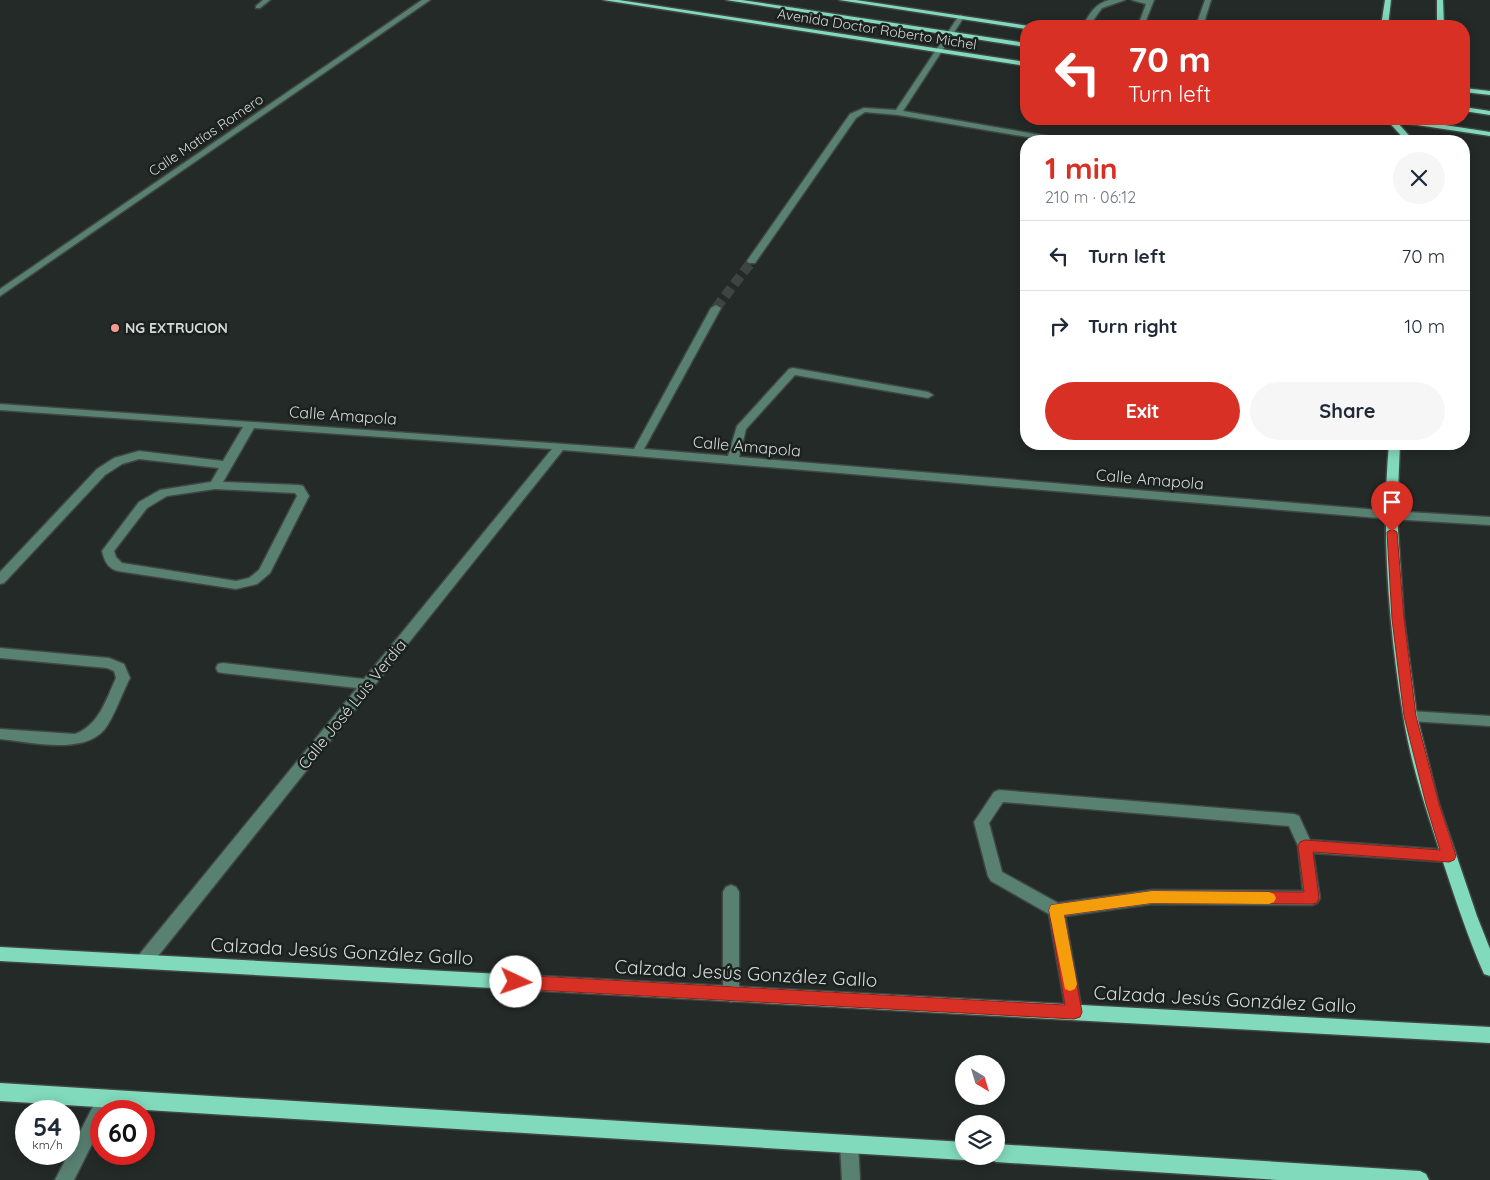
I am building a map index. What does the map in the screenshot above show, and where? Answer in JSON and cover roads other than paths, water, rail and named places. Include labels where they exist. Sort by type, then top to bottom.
[{"type":"main road","name":"Avenida Doctor Roberto Michel","points":[[606,0],[952,34],[1020,43]]},
{"type":"main road","name":"Avenida Doctor Roberto Michel","points":[[729,0],[806,21],[941,51],[1020,63]]},
{"type":"main road","name":"Avenida Doctor Roberto Michel","points":[[842,0],[1020,26]]},
{"type":"main road","points":[[1386,20],[1388,0]]},
{"type":"main road","points":[[1440,0],[1441,20]]},
{"type":"main road","points":[[1470,91],[1490,94]]},
{"type":"main road","points":[[1470,111],[1490,113]]},
{"type":"main road","points":[[1396,125],[1405,135]]},
{"type":"main road","points":[[1415,135],[1424,125]]},
{"type":"main road","points":[[1446,125],[1490,134]]},
{"type":"main road","points":[[1394,450],[1391,515],[1398,619],[1410,716],[1432,804],[1469,916],[1490,969]]},
{"type":"main road","name":"Calzada Jesús González Gallo","points":[[0,954],[1490,1035]]},
{"type":"main road","points":[[0,1092],[955,1150]]},
{"type":"main road","points":[[1005,1154],[1420,1180]]},
{"type":"street","points":[[258,7],[267,0]]},
{"type":"street","name":"Calle Matías Romero","points":[[0,293],[427,0]]},
{"type":"street","points":[[1089,20],[1095,10],[1106,2],[1122,0]]},
{"type":"street","points":[[1135,0],[1151,1],[1144,20]]},
{"type":"street","points":[[1201,20],[1208,0]]},
{"type":"street","points":[[898,114],[962,17]]},
{"type":"street","points":[[752,261],[853,116],[864,110],[1027,135]]},
{"type":"street","points":[[638,453],[716,308]]},
{"type":"street","points":[[732,461],[741,428],[793,371],[928,395]]},
{"type":"street","name":"Calle Amapola","points":[[0,407],[560,446],[1391,515],[1490,521]]},
{"type":"street","points":[[216,485],[250,425]]},
{"type":"street","name":"Calle José Luis Verdia","points":[[144,961],[560,446]]},
{"type":"street","points":[[0,580],[101,472],[118,461],[139,455],[227,465]]},
{"type":"street","points":[[216,485],[299,489],[302,492],[303,496],[264,573],[253,581],[236,586],[118,567],[110,559],[108,552],[144,505],[164,493],[216,485]]},
{"type":"street","points":[[0,653],[109,663],[120,668],[123,678],[100,726],[89,735],[76,740],[0,734]]},
{"type":"street","points":[[223,668],[368,684]]},
{"type":"street","points":[[1410,716],[1490,721]]},
{"type":"street","points":[[999,796],[1294,820],[1305,846],[1312,898],[1152,897],[1056,910],[996,876],[981,822],[999,796]]},
{"type":"street","points":[[1305,846],[1449,856]]},
{"type":"street","points":[[731,892],[731,994]]},
{"type":"street","points":[[1056,910],[1074,1012]]},
{"type":"street","points":[[64,1180],[106,1099]]},
{"type":"street","points":[[849,1144],[851,1180]]},
{"type":"tunnel","points":[[716,308],[752,261]]},
{"type":"place","name":"NG EXTRUCION","points":[[115,328]]}]
